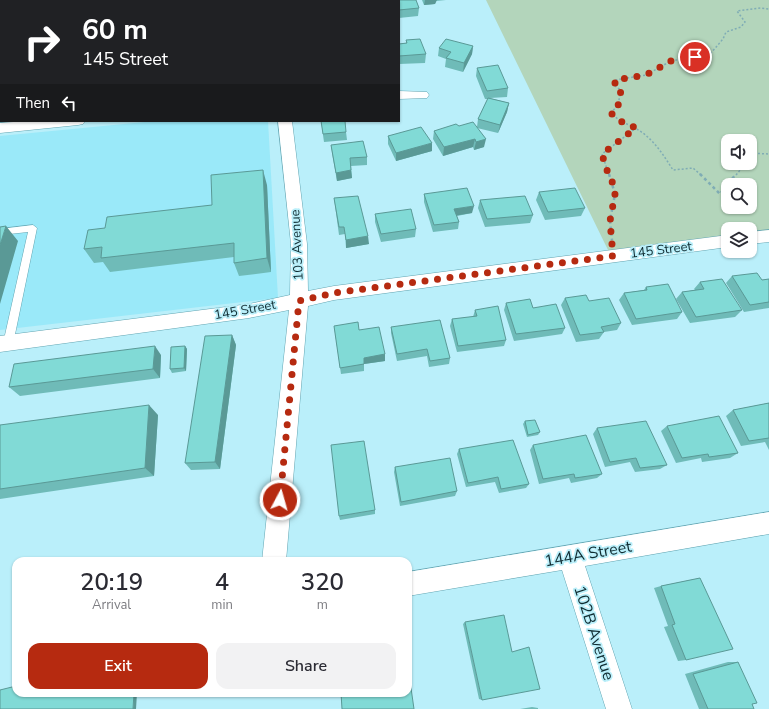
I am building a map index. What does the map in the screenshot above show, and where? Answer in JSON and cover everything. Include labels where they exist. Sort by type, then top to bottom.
[{"type":"street","points":[[22,0],[33,0]]},
{"type":"street","points":[[400,94],[422,95]]},
{"type":"street","points":[[0,128],[67,122]]},
{"type":"street","name":"103 Avenue","points":[[274,557],[299,301],[299,244],[284,122]]},
{"type":"street","points":[[757,237],[769,236]]},
{"type":"street","name":"145 Street","points":[[4,344],[249,311],[334,293],[721,242]]},
{"type":"street","name":"144A Street","points":[[412,583],[769,523]]},
{"type":"street","name":"102B Avenue","points":[[570,557],[619,709]]},
{"type":"lane","points":[[0,232],[33,228],[4,344]]},
{"type":"path","points":[[741,170],[720,194],[693,168],[673,170],[658,146],[636,128],[618,120],[611,113],[618,106],[621,90],[615,86],[615,80],[646,75],[671,61],[710,54],[726,32],[741,27],[745,22],[737,11],[762,8],[769,9]]},
{"type":"path","points":[[613,256],[610,221],[615,194],[602,154],[636,128]]},
{"type":"path","points":[[757,153],[769,154]]},
{"type":"shaded area","points":[[145,122],[268,122],[278,298],[0,330],[0,136]]},
{"type":"green space","points":[[486,0],[769,0],[769,234],[757,236],[757,222],[721,222],[721,240],[613,252],[608,250]]},
{"type":"building","points":[[400,0],[416,0],[419,8],[400,10]]},
{"type":"building","points":[[420,39],[426,54],[400,56],[400,44],[407,43],[406,40]]},
{"type":"building","points":[[446,39],[473,46],[464,63],[446,58],[451,52],[439,48]]},
{"type":"building","points":[[498,65],[508,88],[487,91],[477,68]]},
{"type":"building","points":[[488,98],[509,103],[500,125],[478,119]]},
{"type":"building","points":[[321,122],[345,122],[346,132],[323,134]]},
{"type":"building","points":[[473,122],[486,139],[476,142],[475,139],[444,147],[434,131],[456,124],[459,126]]},
{"type":"building","points":[[421,127],[432,143],[396,153],[388,136]]},
{"type":"building","points":[[363,141],[367,157],[350,158],[351,170],[336,173],[331,145]]},
{"type":"building","points":[[263,170],[267,258],[234,263],[234,243],[101,258],[102,247],[84,249],[88,230],[105,228],[107,217],[212,205],[211,175]]},
{"type":"building","points":[[467,188],[474,206],[454,209],[459,222],[434,225],[424,194]]},
{"type":"building","points":[[575,188],[585,208],[548,212],[539,192]]},
{"type":"building","points":[[358,196],[368,236],[346,240],[344,227],[339,227],[334,198]]},
{"type":"building","points":[[525,196],[533,215],[487,219],[480,200]]},
{"type":"building","points":[[411,209],[416,229],[381,234],[375,214]]},
{"type":"building","points":[[6,226],[0,245],[0,227]]},
{"type":"building","points":[[757,273],[762,280],[769,279],[769,302],[750,305],[732,276]]},
{"type":"building","points":[[722,279],[742,310],[696,317],[682,292],[704,289],[700,282]]},
{"type":"building","points":[[668,284],[682,312],[636,319],[624,293],[647,290],[646,287]]},
{"type":"building","points":[[586,295],[589,301],[609,298],[621,323],[601,327],[604,332],[580,335],[565,298]]},
{"type":"building","points":[[530,299],[533,308],[556,304],[565,328],[516,334],[506,303]]},
{"type":"building","points":[[498,306],[506,340],[458,346],[452,319],[477,316],[475,310]]},
{"type":"building","points":[[440,320],[450,358],[430,361],[427,349],[397,354],[391,327]]},
{"type":"building","points":[[358,322],[359,330],[379,327],[385,354],[364,358],[364,364],[340,368],[334,326]]},
{"type":"building","points":[[232,335],[215,462],[185,463],[205,336]]},
{"type":"building","points":[[155,346],[153,369],[9,387],[14,364]]},
{"type":"building","points":[[185,346],[184,368],[170,369],[171,347]]},
{"type":"building","points":[[769,403],[769,438],[749,441],[733,410]]},
{"type":"building","points":[[149,405],[145,468],[0,489],[0,425]]},
{"type":"building","points":[[719,416],[738,453],[709,457],[708,454],[682,458],[667,426]]},
{"type":"building","points":[[535,420],[540,432],[528,435],[525,421]]},
{"type":"building","points":[[646,421],[667,465],[640,468],[636,458],[610,462],[597,428]]},
{"type":"building","points":[[586,435],[602,474],[575,478],[574,474],[543,479],[533,445]]},
{"type":"building","points":[[513,440],[529,484],[501,489],[498,477],[468,483],[459,449]]},
{"type":"building","points":[[364,441],[375,510],[339,516],[331,445]]},
{"type":"building","points":[[450,458],[457,491],[401,502],[395,467]]},
{"type":"building","points":[[700,578],[733,649],[686,660],[672,625],[675,624],[661,586]]},
{"type":"building","points":[[504,615],[512,652],[529,647],[540,689],[482,700],[465,622]]},
{"type":"building","points":[[738,662],[757,703],[752,704],[754,709],[708,709],[693,674]]},
{"type":"building","points":[[12,687],[12,697],[134,697],[133,709],[0,709],[0,690]]},
{"type":"building","points":[[412,695],[414,709],[342,709],[341,697],[412,697]]},
{"type":"route","points":[[280,500],[299,301],[334,293],[613,256],[610,221],[615,194],[602,154],[636,128],[618,120],[611,113],[618,106],[621,90],[615,86],[615,80],[646,75],[671,61],[695,57]]}]
